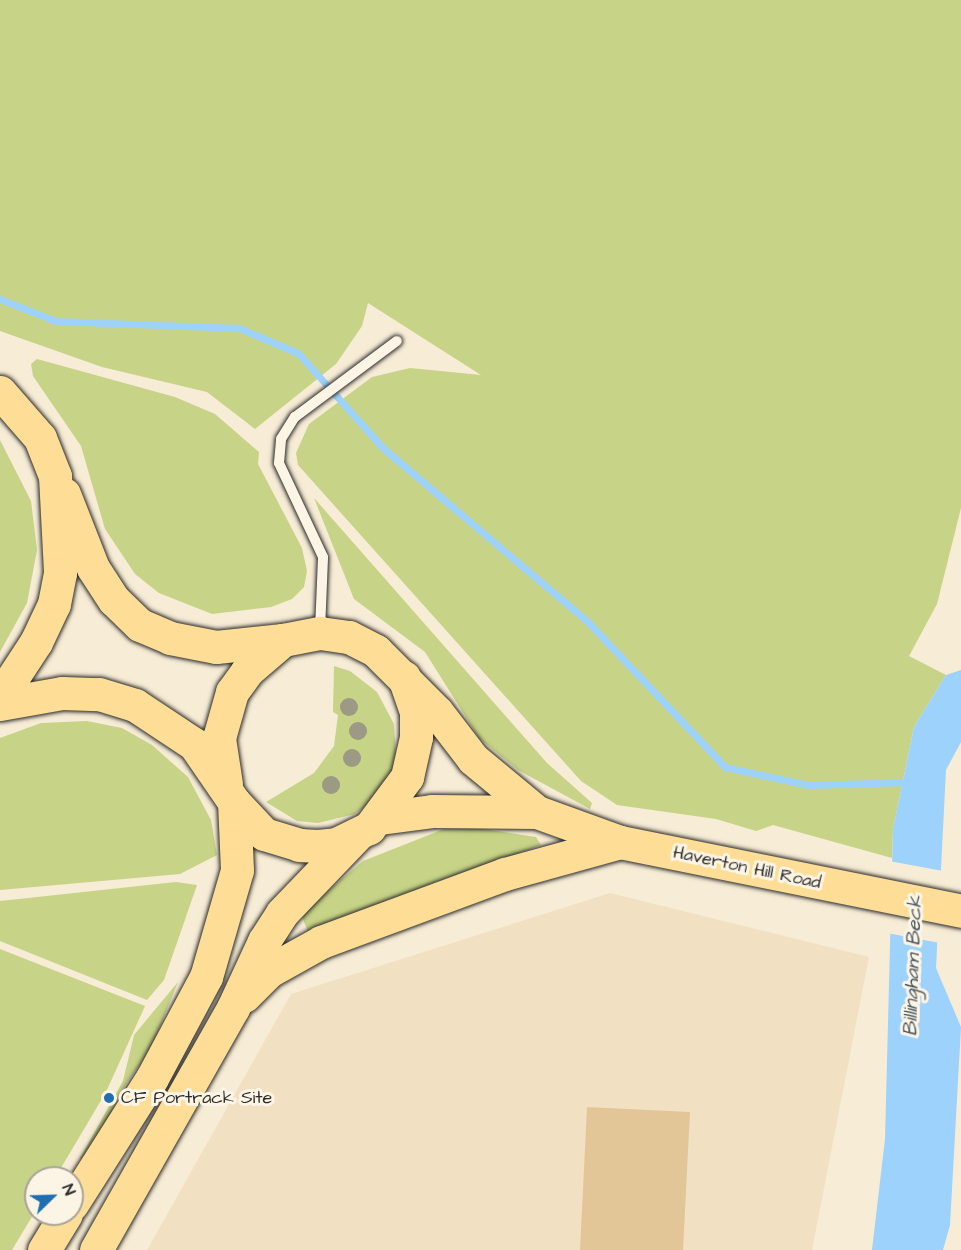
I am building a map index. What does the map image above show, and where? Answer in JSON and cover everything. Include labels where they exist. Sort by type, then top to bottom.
[{"type":"main road","points":[[0,392],[40,438],[55,477],[81,530],[93,568],[114,600],[140,624],[170,638],[216,647],[283,640],[320,633],[349,637],[376,651],[404,677],[416,712],[414,754],[407,777],[368,827],[282,913],[233,1008],[96,1250]]},
{"type":"main road","points":[[0,697],[36,642],[54,604],[60,573],[55,477]]},
{"type":"main road","points":[[84,1185],[152,1078],[206,977],[237,870],[230,794],[219,738],[224,709],[247,671],[283,640]]},
{"type":"main road","name":"Haverton Hill Road","points":[[404,677],[473,759],[537,812]]},
{"type":"main road","points":[[0,704],[62,693],[99,694],[135,705],[194,744],[249,821],[279,840],[318,846],[368,827]]},
{"type":"main road","name":"Haverton Hill Road","points":[[368,827],[432,811],[537,812],[620,842],[961,911]]},
{"type":"main road","points":[[233,1008],[269,971],[321,942],[505,874],[620,842]]},
{"type":"main road","points":[[44,1250],[59,1226]]},
{"type":"lane","points":[[320,633],[325,599],[323,557],[279,463],[281,439],[295,417],[358,366],[397,341]]},
{"type":"shaded area","points":[[610,893],[869,957],[812,1250],[147,1250],[291,994]]},
{"type":"green space","points":[[0,0],[961,0],[961,508],[937,604],[909,656],[946,675],[914,727],[893,829],[892,858],[773,825],[756,831],[716,819],[617,805],[581,781],[298,465],[296,453],[309,424],[372,377],[410,368],[481,375],[368,303],[362,326],[336,364],[255,429],[207,392],[102,367],[0,331]]},
{"type":"green space","points":[[37,359],[175,397],[215,414],[259,452],[258,464],[302,548],[307,571],[304,587],[292,599],[271,607],[212,614],[159,593],[135,574],[105,529],[81,446],[33,376],[31,364]]},
{"type":"green space","points":[[0,440],[31,501],[37,550],[27,603],[0,652]]},
{"type":"green space","points":[[314,498],[547,763],[592,803],[590,809],[518,770],[479,738],[425,652],[354,599]]},
{"type":"green space","points":[[334,666],[350,671],[377,692],[394,724],[396,756],[392,771],[370,803],[355,814],[318,823],[297,821],[266,802],[314,773],[334,746],[338,715],[333,712]]},
{"type":"green space","points":[[87,721],[122,728],[152,745],[188,777],[211,820],[217,855],[180,874],[0,890],[0,738],[41,723]]},
{"type":"green space","points":[[476,828],[536,837],[541,845],[308,932],[301,914],[363,861],[444,829]]},
{"type":"green space","points":[[176,882],[197,885],[164,980],[147,1000],[0,941],[0,901]]},
{"type":"green space","points":[[0,949],[145,1006],[106,1092],[62,1166],[24,1166],[24,1226],[26,1226],[12,1250],[0,1250]]},
{"type":"green space","points":[[178,982],[151,1049],[127,1082],[86,1162],[80,1158],[123,1081],[134,1035]]},
{"type":"water","name":"Billingham Beck","points":[[961,670],[961,742],[946,770],[936,968],[961,1027],[950,1225],[943,1250],[872,1250],[885,1139],[893,829],[914,727],[946,675]]},
{"type":"pier","points":[[889,861],[943,871],[940,943],[887,933]]},
{"type":"building","points":[[587,1107],[690,1112],[683,1250],[580,1250]]},
{"type":"waterway","points":[[0,299],[56,321],[239,328],[298,353],[383,448],[587,621],[725,767],[808,785],[909,782]]},
{"type":"place","name":"CF Portrack Site","points":[[109,1098]]}]
